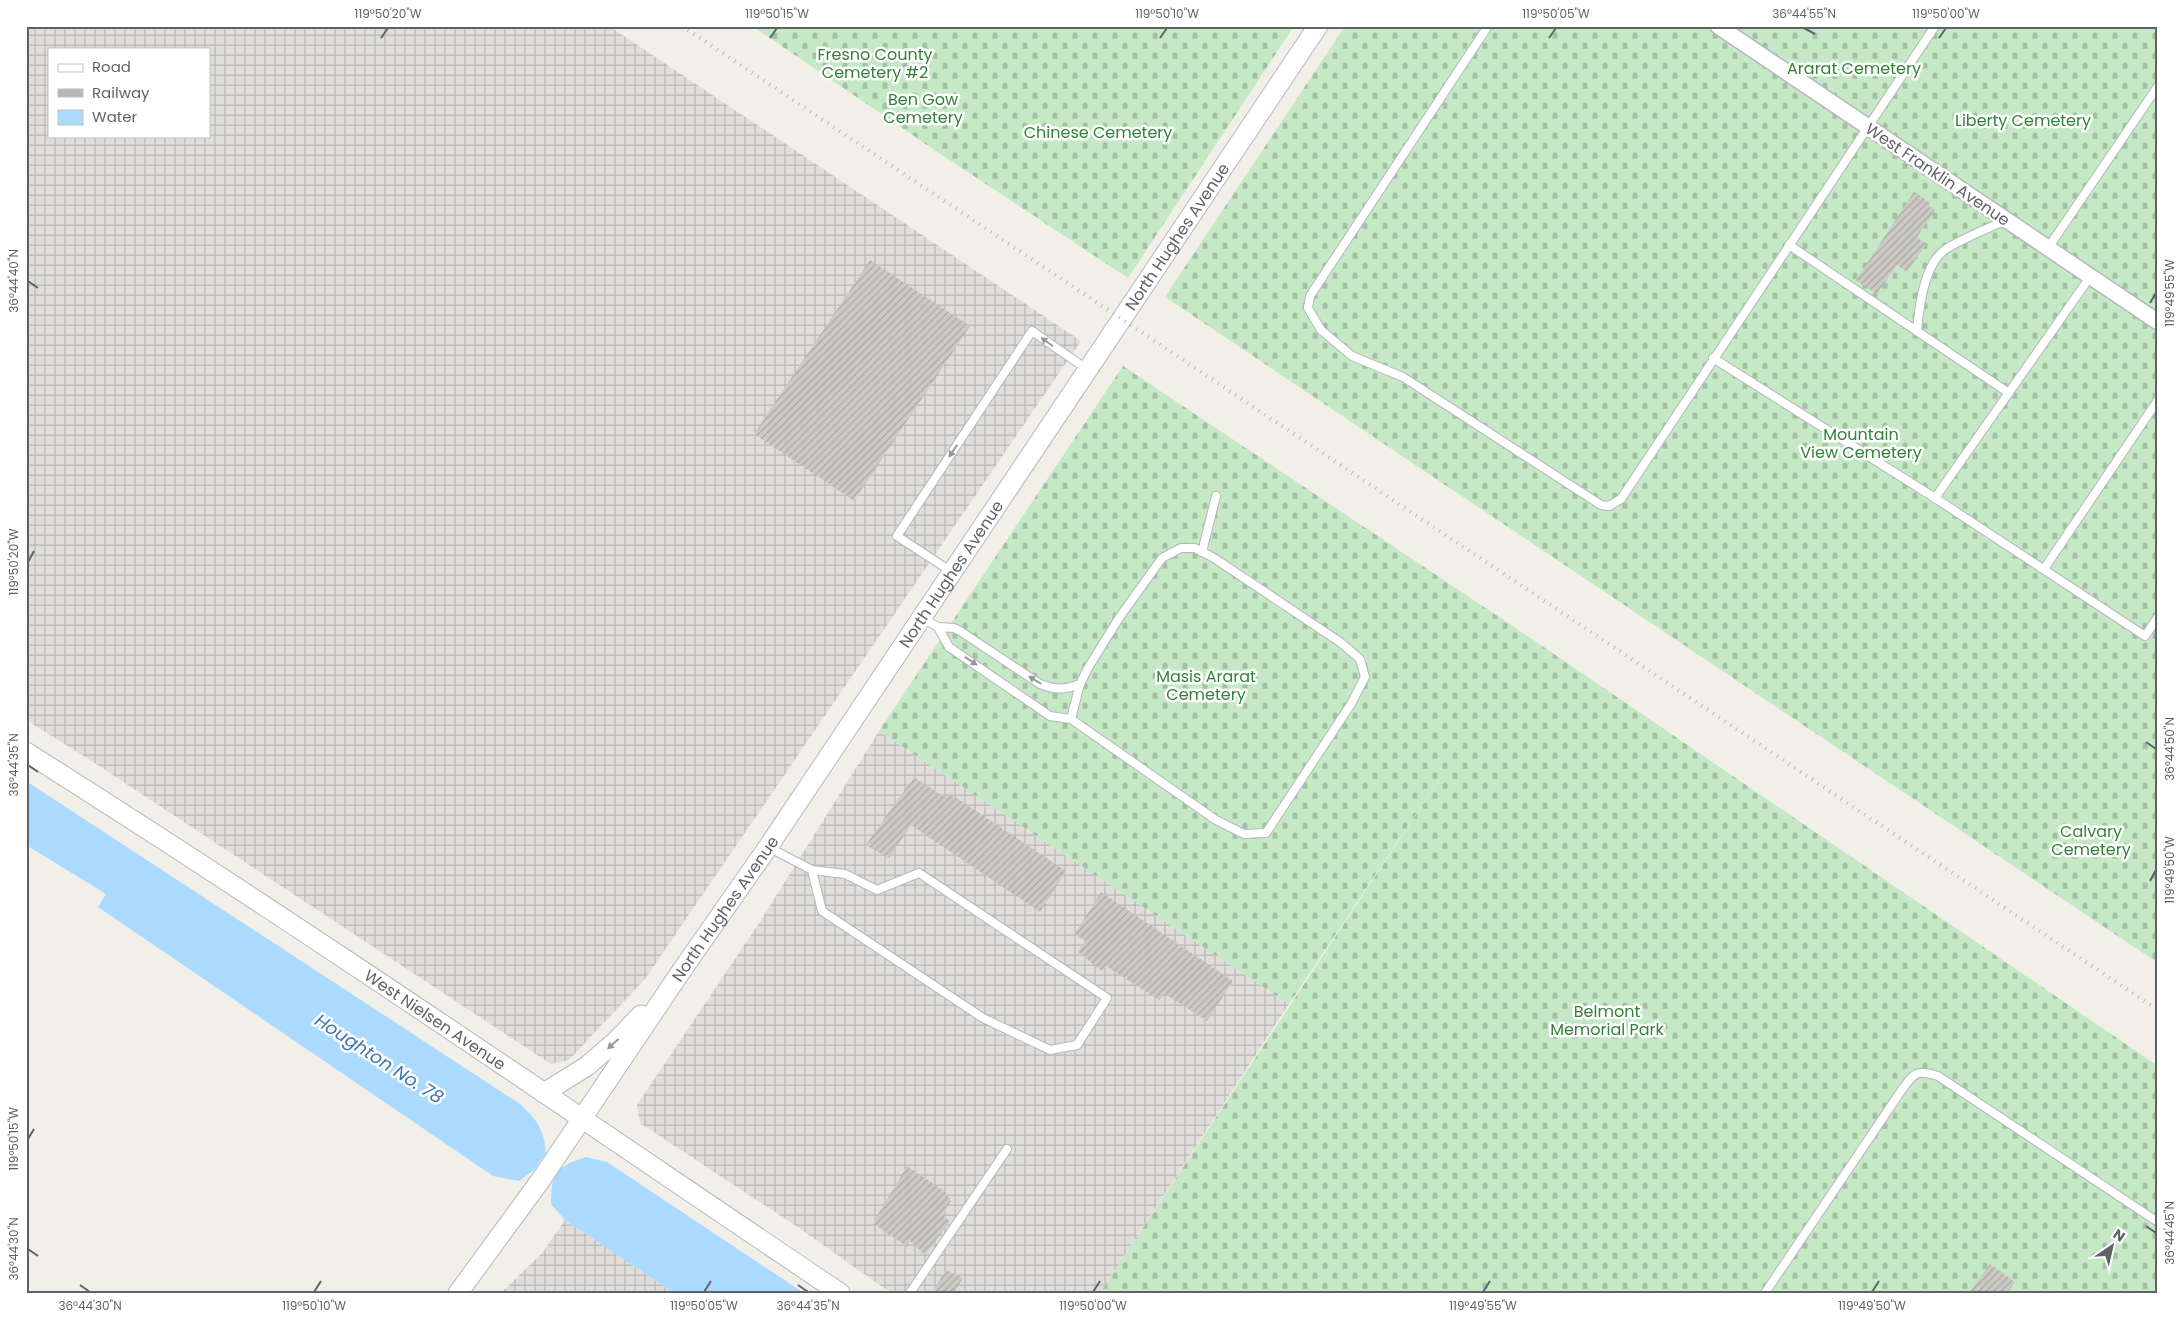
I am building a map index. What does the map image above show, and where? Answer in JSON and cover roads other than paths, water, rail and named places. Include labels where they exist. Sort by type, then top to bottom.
[{"type":"street","name":"North Hughes Avenue","points":[[458,1293],[540,1181],[682,970],[768,847],[1318,26]]},
{"type":"street","name":"West Franklin Avenue","points":[[1718,26],[2158,322]]},
{"type":"street","name":"West Nielsen Avenue","points":[[26,752],[129,818],[544,1093],[840,1293]]},
{"type":"street","points":[[544,1093],[587,1066],[615,1042],[682,970]]},
{"type":"lane","points":[[1488,26],[1310,296],[1308,308],[1321,330],[1352,356],[1403,377],[1601,505],[1609,506],[1621,499],[1935,26]]},
{"type":"lane","points":[[2048,248],[2158,86]]},
{"type":"lane","points":[[1917,331],[1920,295],[1931,268],[1944,250],[2006,220]]},
{"type":"lane","points":[[1789,245],[2010,393]]},
{"type":"lane","points":[[1935,498],[2090,277]]},
{"type":"lane","points":[[952,572],[897,536],[1032,331],[1088,370]]},
{"type":"lane","points":[[1713,358],[2044,568],[2145,636],[2158,617]]},
{"type":"lane","points":[[2044,568],[2158,400]]},
{"type":"lane","points":[[1202,552],[1216,496]]},
{"type":"lane","points":[[938,627],[949,647],[1050,716],[1071,719],[1216,820],[1244,834],[1266,833],[1351,704],[1365,677],[1360,659],[1340,642],[1270,594],[1202,552],[1195,548],[1181,548],[1162,558],[1119,618],[1080,684],[1071,719]]},
{"type":"lane","points":[[922,618],[938,627],[954,628],[960,631],[1040,684],[1053,689],[1067,689],[1080,684]]},
{"type":"lane","points":[[768,847],[812,870],[845,874],[878,890],[919,873],[1107,998],[1077,1045],[1050,1050],[983,1018],[822,911],[812,870]]},
{"type":"lane","points":[[1765,1293],[1900,1091],[1913,1075],[1923,1071],[1938,1076],[2158,1222]]},
{"type":"lane","points":[[910,1293],[1007,1149]]},
{"type":"water","name":"Houghton No. 78","points":[[26,781],[520,1104],[535,1120],[543,1137],[546,1153],[534,1170],[519,1181],[493,1176],[98,907],[106,894],[26,845]]},
{"type":"water","points":[[586,1157],[607,1162],[804,1293],[674,1293],[565,1220],[551,1204],[552,1185],[557,1172],[568,1164]]},
{"type":"railway","points":[[682,26],[2158,1010]]},
{"type":"park label","name":"Fresno County Cemetery #2","points":[[875,63]]},
{"type":"park label","name":"Ararat Cemetery","points":[[1854,68]]},
{"type":"park label","name":"Ben Gow Cemetery","points":[[923,108]]},
{"type":"park label","name":"Liberty Cemetery","points":[[2023,120]]},
{"type":"park label","name":"Chinese Cemetery","points":[[1098,132]]},
{"type":"park label","name":"Mountain View Cemetery","points":[[1861,443]]},
{"type":"park label","name":"Masis Ararat Cemetery","points":[[1206,685]]},
{"type":"park label","name":"Calvary Cemetery","points":[[2091,840]]},
{"type":"park label","name":"Belmont Memorial Park","points":[[1607,1020]]}]
